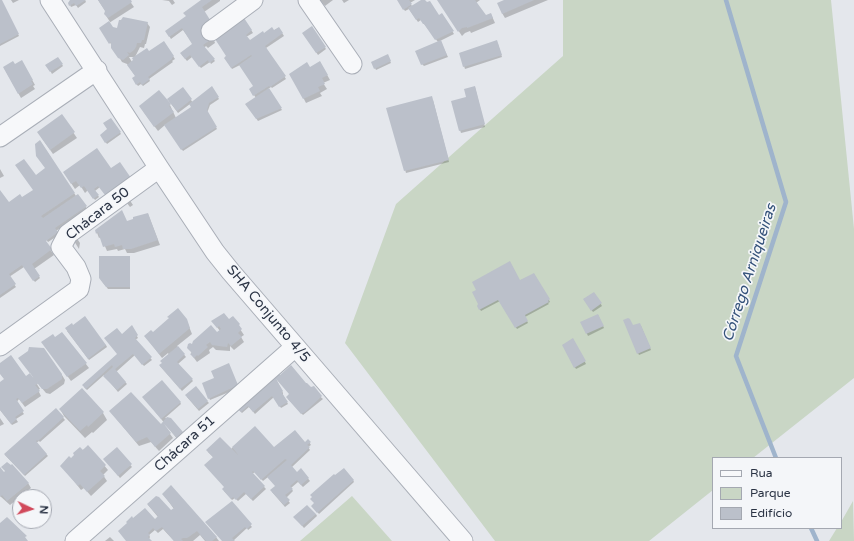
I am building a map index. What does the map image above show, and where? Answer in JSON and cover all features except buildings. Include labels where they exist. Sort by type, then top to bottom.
[{"type":"street","name":"SHA Conjunto 4/5","points":[[50,0],[215,252],[462,541]]},
{"type":"street","points":[[211,30],[253,0]]},
{"type":"street","points":[[308,0],[352,64]]},
{"type":"street","points":[[0,137],[96,70]]},
{"type":"street","name":"Chácara 50","points":[[0,346],[79,289],[81,279],[76,267],[62,247],[68,234],[159,168]]},
{"type":"street","name":"Chácara 51","points":[[75,541],[295,347]]},
{"type":"green space","points":[[563,0],[831,0],[854,229],[854,378],[754,457],[712,457],[712,491],[649,541],[495,541],[345,343],[396,204],[563,56]]},
{"type":"green space","points":[[352,496],[392,541],[300,541]]},
{"type":"green space","points":[[853,501],[854,541],[829,541],[836,529],[842,529],[842,520]]},
{"type":"waterway","name":"Córrego Arniqueiras","points":[[726,0],[786,202],[736,356],[776,457]]},
{"type":"waterway","name":"Córrego Arniqueiras","points":[[811,529],[817,541]]}]
